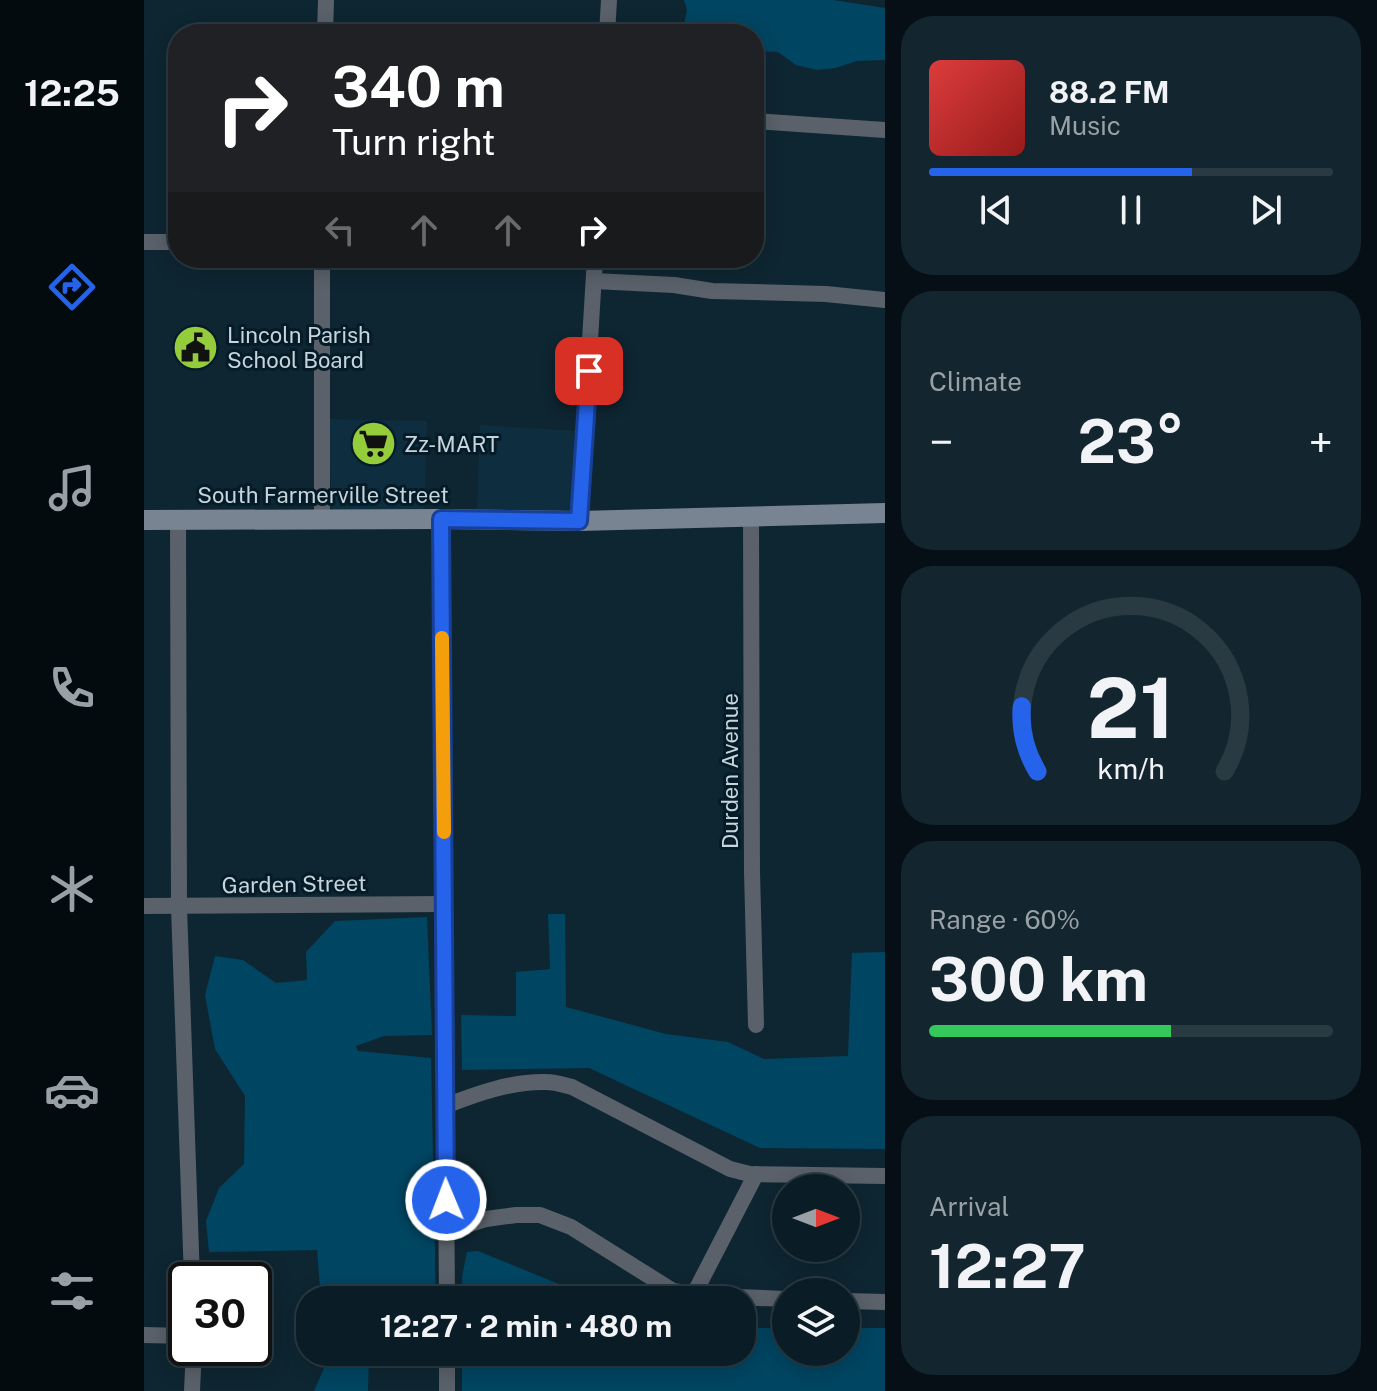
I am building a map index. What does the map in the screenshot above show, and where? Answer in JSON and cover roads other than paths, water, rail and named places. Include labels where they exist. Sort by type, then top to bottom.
[{"type":"street","points":[[325,24],[326,0]]},
{"type":"street","points":[[608,24],[609,0]]},
{"type":"street","points":[[764,122],[885,130]]},
{"type":"street","points":[[144,242],[168,242]]},
{"type":"street","points":[[322,268],[322,519]]},
{"type":"street","points":[[579,521],[595,268]]},
{"type":"street","points":[[594,281],[885,300]]},
{"type":"street","name":"South Farmerville Street","points":[[144,520],[579,521],[885,513]]},
{"type":"street","name":"Durden Avenue","points":[[751,516],[752,872],[756,1025]]},
{"type":"street","points":[[178,519],[179,907],[191,1262]]},
{"type":"street","points":[[441,519],[447,1286]]},
{"type":"street","name":"Garden Street","points":[[144,906],[445,904]]},
{"type":"street","points":[[445,1106],[492,1090],[546,1082],[572,1087],[730,1169],[756,1174],[885,1176]]},
{"type":"street","points":[[698,1286],[756,1174]]},
{"type":"street","points":[[446,1232],[486,1219],[540,1215],[571,1227],[665,1286]]},
{"type":"street","points":[[860,1301],[885,1302]]},
{"type":"street","points":[[144,1335],[168,1336]]},
{"type":"street","points":[[192,1391],[193,1366]]},
{"type":"street","points":[[447,1366],[447,1391]]},
{"type":"place","name":"Lincoln Parish School Board","points":[[196,348]]},
{"type":"place","name":"Zz-MART","points":[[373,444]]}]
